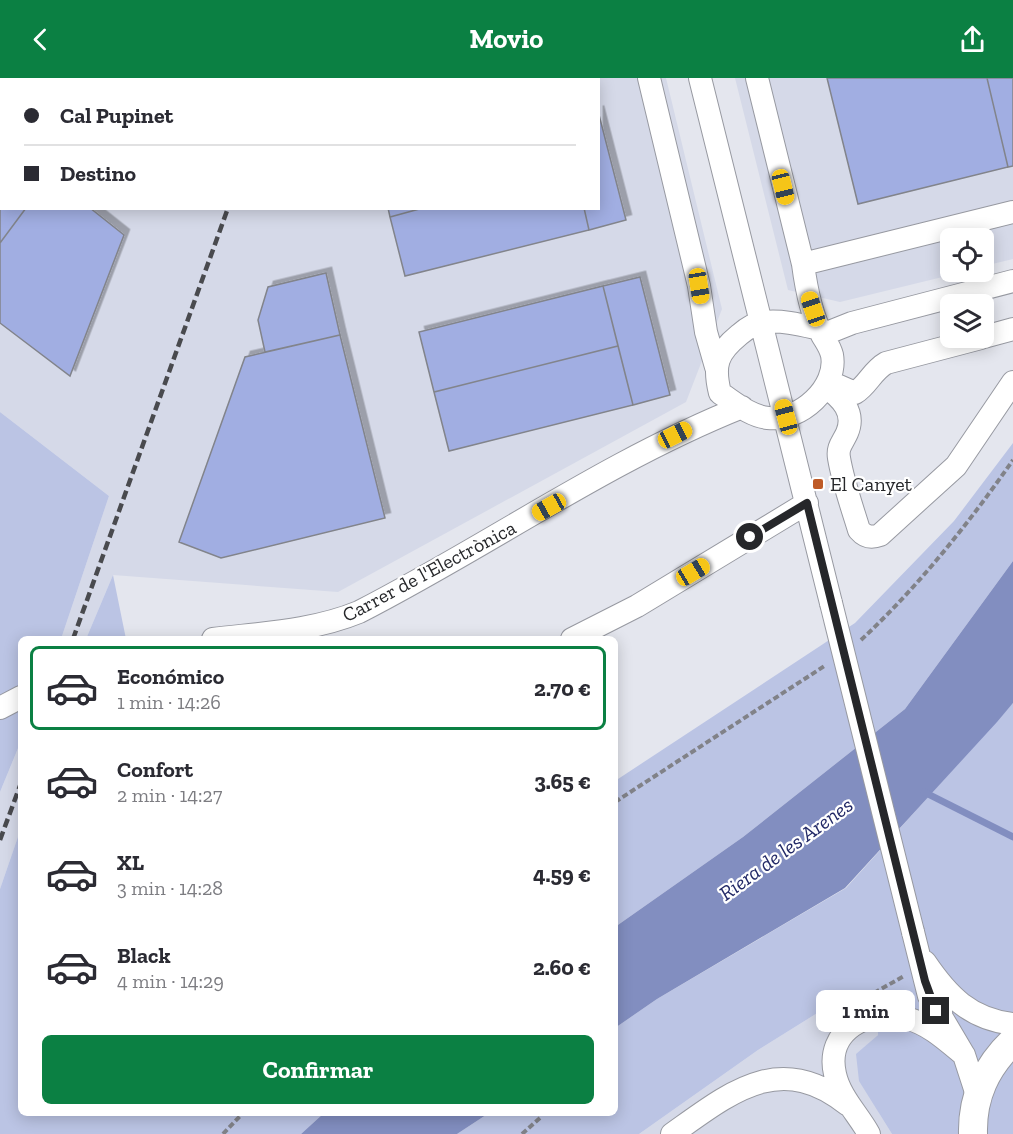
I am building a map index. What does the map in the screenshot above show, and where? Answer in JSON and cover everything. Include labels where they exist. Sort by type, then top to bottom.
[{"type":"main road","points":[[973,1134],[977,1095],[984,1075],[997,1056],[1013,1041]]},
{"type":"street","points":[[649,78],[699,286],[706,332],[716,367],[720,393],[754,415],[770,419],[786,417],[799,412],[828,384],[832,356],[806,288],[803,264],[757,78]]},
{"type":"street","points":[[700,78],[929,996],[964,1055],[977,1095]]},
{"type":"street","points":[[803,264],[1013,212]]},
{"type":"street","points":[[716,367],[721,352],[737,337],[761,322],[790,323],[821,332],[1013,281]]},
{"type":"street","points":[[699,286],[712,315],[737,337]]},
{"type":"street","points":[[790,323],[806,288]]},
{"type":"street","points":[[994,334],[1013,329]]},
{"type":"street","points":[[828,384],[855,393],[862,389],[878,368],[886,363],[942,348]]},
{"type":"street","points":[[828,384],[848,410],[850,426],[841,444],[839,459],[859,530],[863,535],[875,537],[956,466],[1013,382]]},
{"type":"street","name":"Carrer de l'Electrònica","points":[[694,426],[707,406],[720,393]]},
{"type":"street","name":"Carrer de l'Electrònica","points":[[237,636],[310,627],[337,621],[359,612],[549,507],[637,454],[694,426],[742,407]]},
{"type":"street","points":[[578,636],[637,606],[807,503]]},
{"type":"street","points":[[0,708],[18,699]]},
{"type":"street","points":[[916,943],[941,986],[962,1006],[984,1017],[1013,1024]]},
{"type":"street","points":[[869,1134],[839,1089],[833,1063],[837,1042],[850,1025],[876,1016],[907,1018],[936,1032],[964,1055]]},
{"type":"street","points":[[672,1134],[738,1089],[768,1079],[785,1078],[817,1085],[854,1110]]},
{"type":"path","points":[[867,996],[894,984],[908,973],[916,943]]},
{"type":"path","points":[[223,1134],[240,1116]]},
{"type":"path","points":[[522,1134],[540,1118]]},
{"type":"shaded area","points":[[600,78],[666,78],[722,309],[686,402],[338,592],[113,575],[87,636],[62,636],[109,496],[0,412],[0,210],[600,210]]},
{"type":"shaded area","points":[[735,78],[1013,78],[1013,259],[994,264],[994,228],[940,228],[940,278],[840,302],[788,290]]},
{"type":"shaded area","points":[[0,412],[109,496],[62,636],[18,636],[18,748],[0,792]]},
{"type":"shaded area","points":[[1013,443],[1013,561],[905,709],[743,837],[618,925],[618,779],[855,623],[954,521]]},
{"type":"shaded area","points":[[113,575],[125,636],[87,636]]},
{"type":"shaded area","points":[[1013,703],[1013,1134],[892,1134],[859,1081],[856,1054],[878,1035],[876,998],[835,1002],[758,1050],[639,1134],[457,1134],[484,1116],[618,1116],[618,1026],[657,999],[846,888]]},
{"type":"shaded area","points":[[18,748],[18,837],[0,889],[0,792]]},
{"type":"shaded area","points":[[18,837],[18,1116],[321,1116],[301,1134],[0,1134],[0,889]]},
{"type":"shaded area","points":[[876,998],[878,1035],[857,1054],[879,1113],[892,1134],[639,1134],[758,1050],[835,1002]]},
{"type":"water","name":"Riera de les Arenes","points":[[1013,561],[1013,703],[997,722],[845,888],[657,999],[618,1026],[618,925],[743,837],[905,709]]},
{"type":"water","points":[[321,1116],[484,1116],[457,1134],[301,1134]]},
{"type":"building","points":[[827,78],[987,78],[1008,167],[858,204]]},
{"type":"building","points":[[987,78],[1013,78],[1013,166],[1008,167]]},
{"type":"building","points":[[600,119],[626,220],[589,230],[584,210],[600,210]]},
{"type":"building","points":[[0,210],[25,210],[0,243]]},
{"type":"building","points":[[25,210],[93,210],[124,235],[70,376],[0,323],[0,243]]},
{"type":"building","points":[[388,210],[416,210],[390,217]]},
{"type":"building","points":[[416,210],[584,210],[589,230],[405,276],[390,217]]},
{"type":"building","points":[[326,273],[340,335],[265,352],[258,320],[268,287]]},
{"type":"building","points":[[640,277],[670,395],[633,405],[603,286]]},
{"type":"building","points":[[603,286],[618,346],[434,392],[419,332]]},
{"type":"building","points":[[340,335],[385,518],[221,558],[179,542],[245,357]]},
{"type":"building","points":[[618,346],[633,405],[449,451],[434,392]]},
{"type":"waterway","points":[[924,792],[1013,837]]},
{"type":"railway","points":[[74,636],[227,210]]},
{"type":"railway","points":[[0,840],[18,791]]},
{"type":"place","name":"El Canyet","points":[[818,484]]},
{"type":"route","points":[[750,537],[807,503],[925,981],[936,1011]]}]
